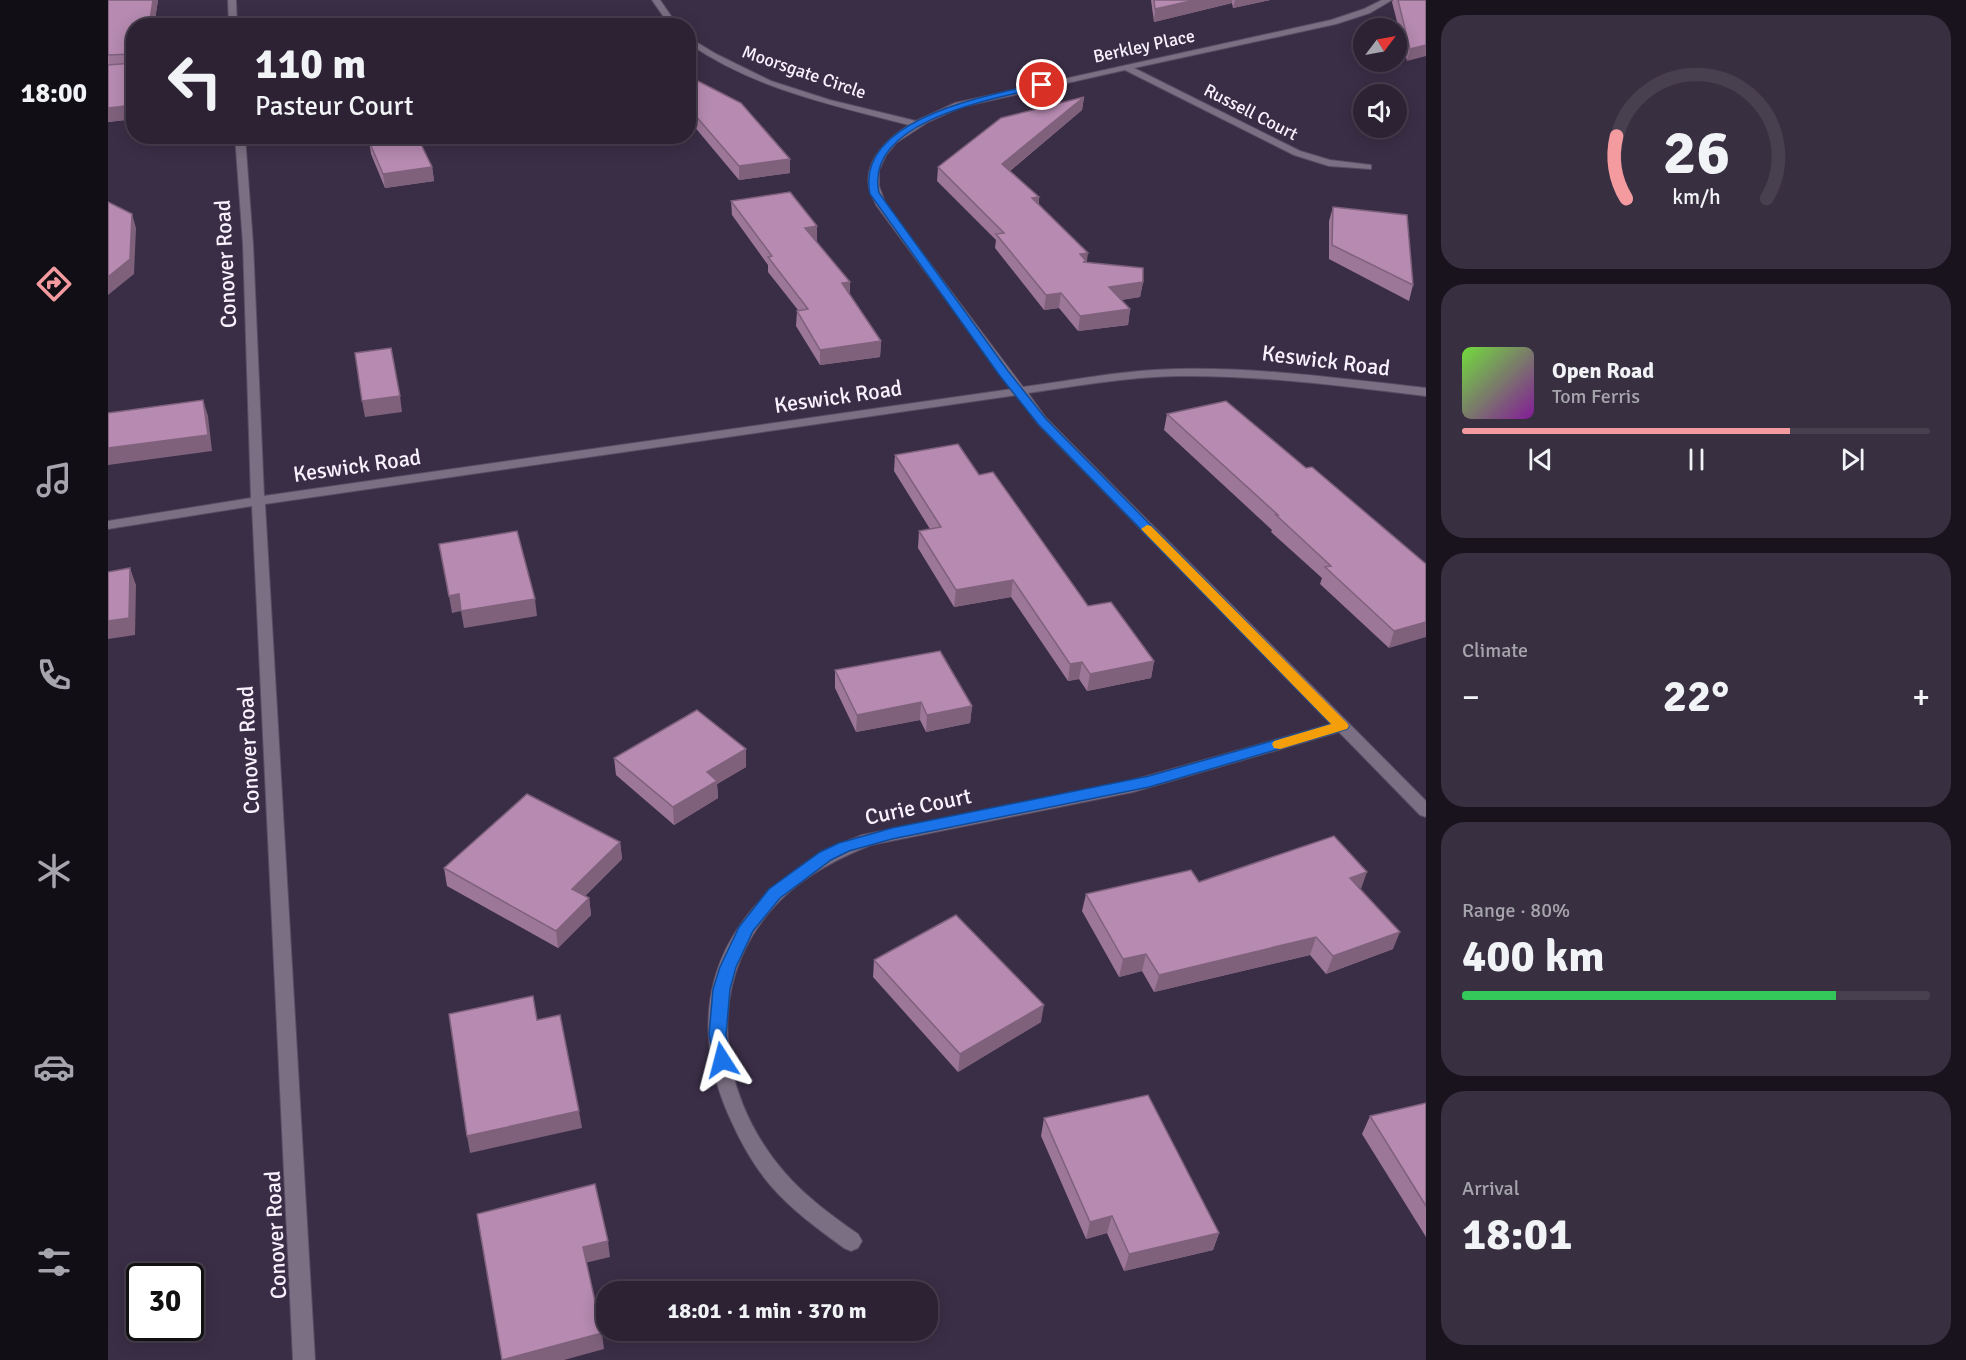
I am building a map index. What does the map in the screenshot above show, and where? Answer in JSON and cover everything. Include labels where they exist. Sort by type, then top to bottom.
[{"type":"street","points":[[232,0],[233,18]]},
{"type":"street","points":[[656,0],[668,18]]},
{"type":"street","name":"Berkley Place","points":[[1388,0],[1356,15],[1333,22],[975,100],[928,117],[895,140],[878,160],[872,183],[874,194],[1018,391],[1061,441],[1426,811]]},
{"type":"street","name":"Moorsgate Circle","points":[[696,44],[720,60],[764,80],[915,124]]},
{"type":"street","name":"Russell Court","points":[[1125,67],[1296,153],[1329,163],[1368,167]]},
{"type":"street","name":"Conover Road","points":[[241,144],[248,244],[258,502],[304,1360]]},
{"type":"street","name":"Keswick Road","points":[[108,525],[321,491],[1138,374],[1231,371],[1426,392]]},
{"type":"street","name":"Curie Court","points":[[851,1241],[816,1216],[770,1169],[746,1130],[730,1095],[717,1035],[718,1012],[728,967],[747,927],[759,910],[807,868],[845,847],[860,842],[1133,786],[1342,726]]},
{"type":"building","points":[[108,0],[153,0],[150,18],[126,18],[126,54],[108,55]]},
{"type":"building","points":[[1154,0],[1195,0],[1155,9]]},
{"type":"building","points":[[1398,0],[1426,0],[1426,45],[1410,49],[1407,37],[1407,18],[1402,18]]},
{"type":"building","points":[[126,64],[126,106],[108,108],[108,65]]},
{"type":"building","points":[[696,80],[741,103],[790,159],[739,166],[696,116]]},
{"type":"building","points":[[1084,97],[1002,164],[1039,197],[1032,198],[1088,253],[1080,254],[1086,261],[1083,262],[1143,268],[1143,282],[1109,287],[1130,309],[1080,316],[1061,293],[1046,295],[996,234],[1004,233],[938,167],[1001,118]]},
{"type":"building","points":[[370,144],[421,144],[432,167],[383,174]]},
{"type":"building","points":[[790,192],[817,226],[805,228],[850,282],[842,283],[881,341],[820,350],[797,311],[808,309],[768,257],[772,256],[731,201]]},
{"type":"building","points":[[108,202],[132,214],[130,259],[108,277]]},
{"type":"building","points":[[1333,207],[1407,215],[1413,285],[1332,245]]},
{"type":"building","points":[[391,348],[400,396],[362,401],[355,353]]},
{"type":"building","points":[[203,400],[208,435],[108,448],[108,413]]},
{"type":"building","points":[[1226,401],[1306,468],[1312,467],[1426,564],[1426,622],[1394,631],[1325,567],[1331,566],[1276,515],[1278,515],[1167,414]]},
{"type":"building","points":[[958,444],[979,475],[993,472],[1088,606],[1111,602],[1154,661],[1090,674],[1082,662],[1070,664],[1013,580],[956,590],[919,531],[941,527],[895,455]]},
{"type":"building","points":[[517,531],[535,599],[461,611],[459,594],[449,596],[439,544]]},
{"type":"building","points":[[130,568],[129,618],[108,621],[108,572]]},
{"type":"building","points":[[940,651],[972,706],[927,715],[921,702],[857,715],[835,670]]},
{"type":"building","points":[[697,710],[746,749],[707,772],[717,781],[673,807],[614,758]]},
{"type":"building","points":[[527,794],[620,842],[572,889],[589,898],[556,931],[444,868]]},
{"type":"building","points":[[1334,836],[1367,872],[1350,878],[1400,932],[1333,956],[1316,937],[1159,975],[1146,954],[1123,959],[1086,894],[1191,870],[1199,882]]},
{"type":"building","points":[[956,915],[1044,1005],[960,1054],[874,960]]},
{"type":"building","points":[[533,996],[537,1020],[560,1015],[579,1111],[467,1136],[449,1014]]},
{"type":"building","points":[[1148,1095],[1219,1233],[1129,1254],[1112,1216],[1090,1222],[1044,1118]]},
{"type":"building","points":[[1426,1103],[1426,1206],[1370,1116]]},
{"type":"building","points":[[595,1184],[608,1241],[583,1247],[596,1306],[596,1335],[502,1360],[477,1214]]},
{"type":"slow traffic","points":[[1147,529],[1342,726],[1280,744]]},
{"type":"route","points":[[722,1060],[717,1035],[722,989],[728,967],[747,927],[759,910],[775,894],[826,856],[868,839],[1165,778],[1342,726],[1031,409],[874,194],[872,183],[875,166],[882,153],[915,124],[958,105],[1042,85]]}]
